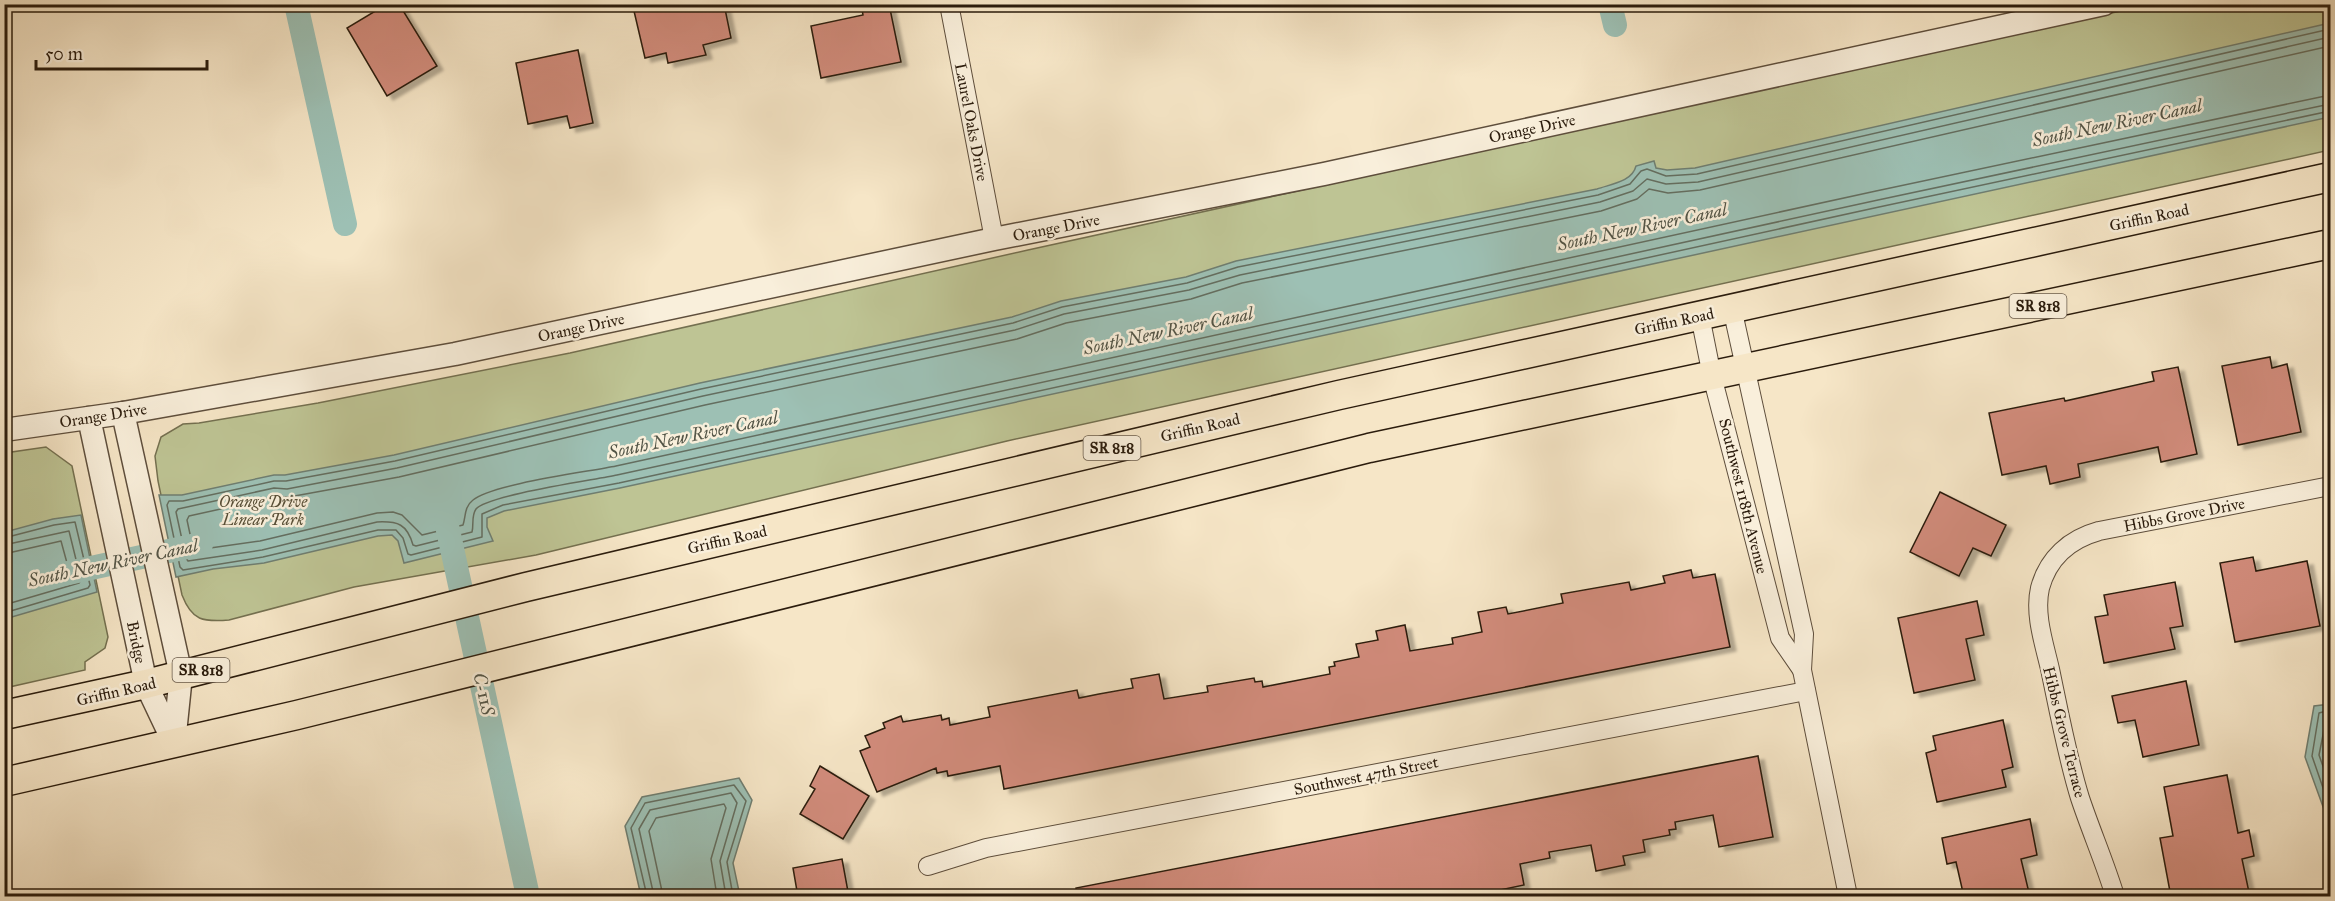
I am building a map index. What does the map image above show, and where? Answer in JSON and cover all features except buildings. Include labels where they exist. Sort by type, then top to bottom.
[{"type":"main road","name":"Griffin Road","points":[[4,715],[146,684],[526,587],[1327,397],[2331,177]]},
{"type":"main road","name":"SR 818","points":[[4,782],[297,715],[1370,448],[2331,244]]},
{"type":"street","name":"Laurel Oaks Drive","points":[[949,4],[994,239]]},
{"type":"street","name":"Orange Drive","points":[[4,430],[123,413],[455,354],[994,239],[1324,174],[2094,6]]},
{"type":"street","name":"Southwest 118th Avenue","points":[[1732,308],[1804,634],[1802,670],[1848,897]]},
{"type":"street","name":"Southwest 118th Avenue","points":[[1700,316],[1712,376],[1780,638],[1802,670]]},
{"type":"street","points":[[123,413],[181,675],[174,743]]},
{"type":"street","name":"Bridge","points":[[89,418],[146,684],[174,743]]},
{"type":"street","name":"Hibbs Grove Drive","points":[[2049,565],[2068,545],[2081,536],[2331,486]]},
{"type":"street","name":"Hibbs Grove Terrace","points":[[2049,565],[2038,600],[2040,625],[2080,798],[2115,897]]},
{"type":"street","name":"Southwest 47th Street","points":[[927,866],[987,848],[1806,691]]},
{"type":"green space","name":"Orange Drive Linear Park","points":[[2148,5],[2330,5],[2330,150],[1007,441],[536,555],[354,587],[229,620],[205,620],[194,615],[182,595],[158,481],[155,456],[161,437],[183,424],[318,403],[570,353],[1028,250]]},
{"type":"green space","points":[[46,447],[72,466],[108,637],[105,648],[85,662],[85,670],[5,688],[5,453]]},
{"type":"water","points":[[2330,23],[2330,117],[620,488],[504,511],[487,518],[487,527],[493,541],[404,563],[398,541],[392,535],[378,536],[264,563],[213,569],[176,577],[159,495],[182,495],[274,475],[285,475],[394,455],[700,383],[1012,317],[1061,301],[1186,277],[1236,261],[1597,189],[1620,182],[1630,176],[1636,166],[1654,161],[1656,168],[1667,170],[1695,168]]},
{"type":"water","points":[[81,515],[97,592],[5,619],[5,532],[53,519]]},
{"type":"water","points":[[2330,704],[2330,826],[2305,757],[2314,706]]},
{"type":"water","points":[[739,778],[752,800],[733,863],[740,896],[641,896],[625,826],[642,797]]},
{"type":"waterway","points":[[296,4],[345,224]]},
{"type":"waterway","points":[[1610,4],[1615,25]]},
{"type":"waterway","name":"C-11S","points":[[446,521],[528,896]]},
{"type":"waterway","name":"South New River Canal","points":[[4,587],[201,544]]}]
